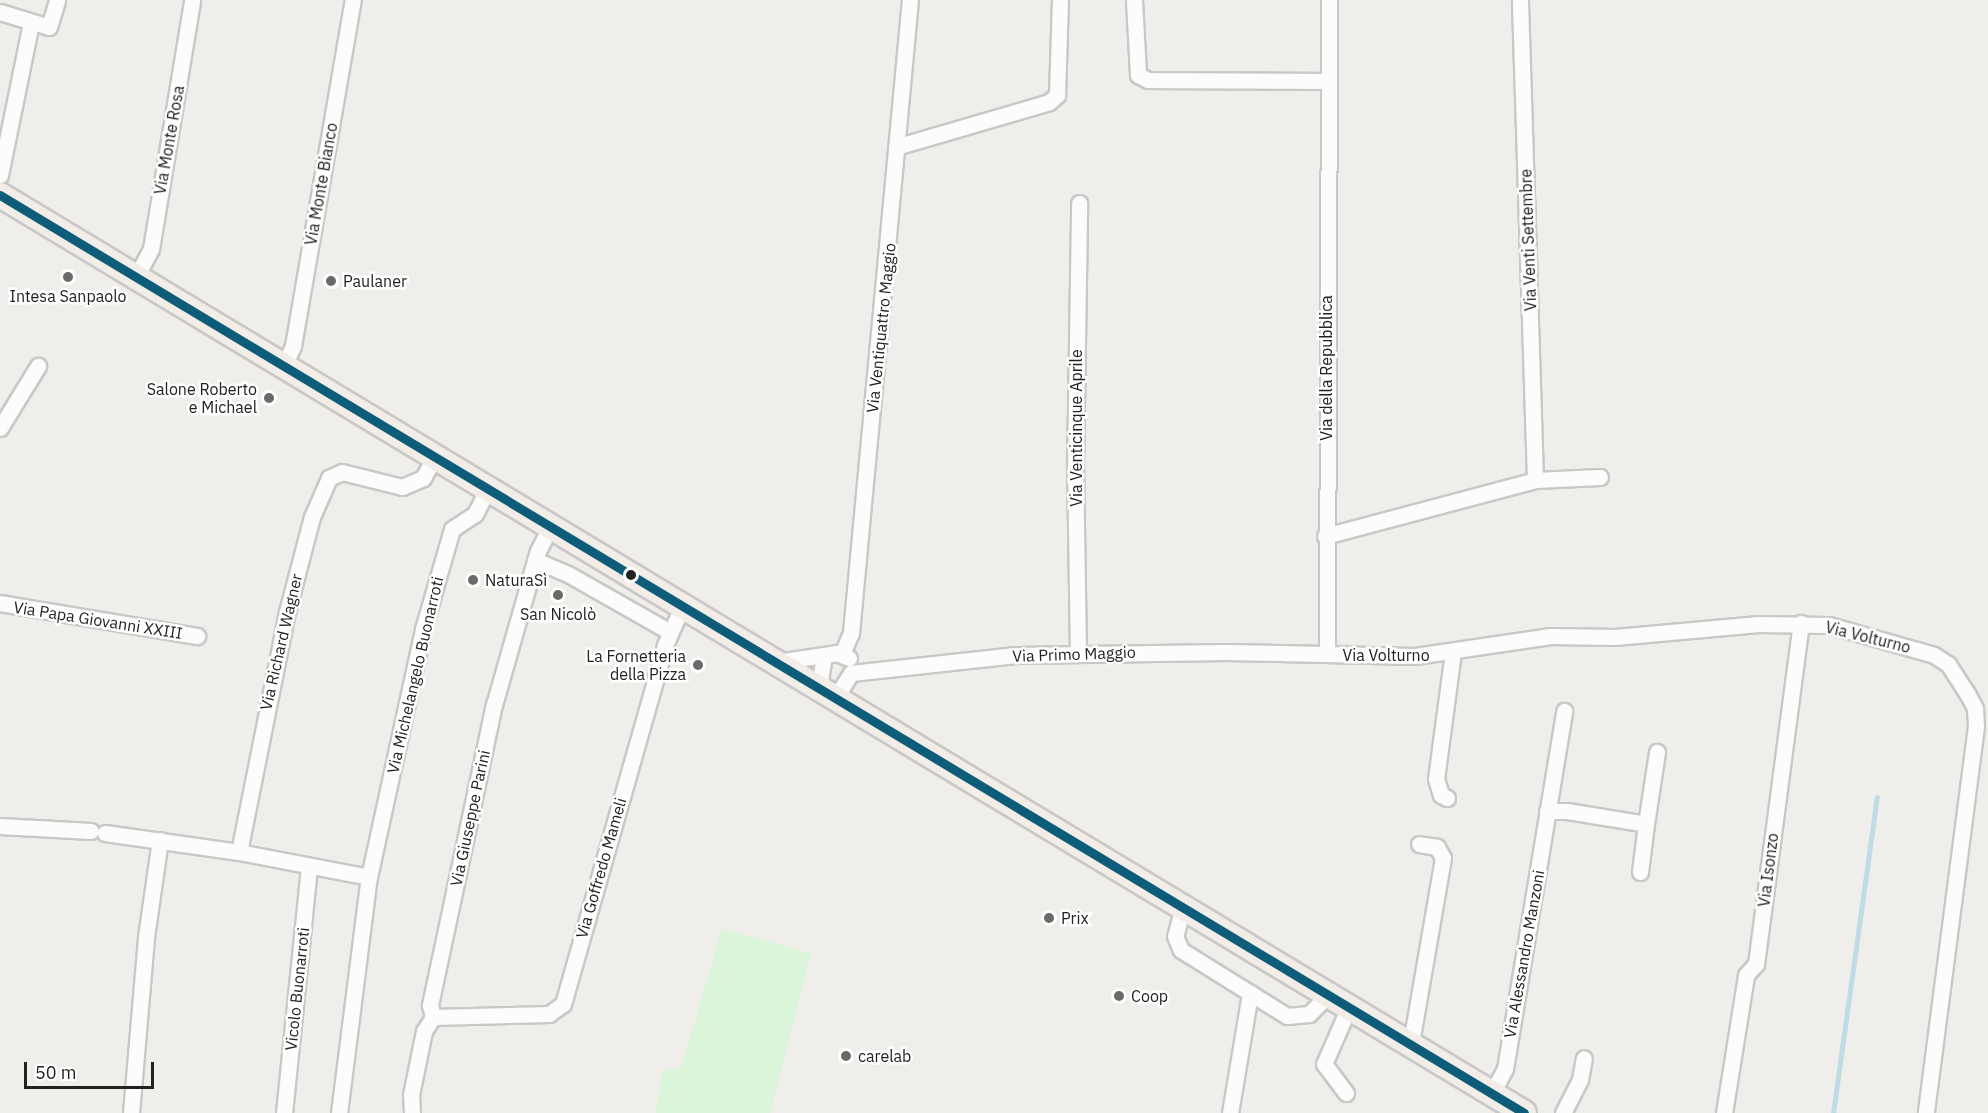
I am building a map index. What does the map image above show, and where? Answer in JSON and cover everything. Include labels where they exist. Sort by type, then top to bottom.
[{"type":"main road","points":[[0,195],[1411,1043],[1517,1111]]},
{"type":"street","points":[[0,12],[49,27],[57,0]]},
{"type":"street","name":"Via Monte Rosa","points":[[136,277],[151,249],[192,0]]},
{"type":"street","name":"Via Monte Bianco","points":[[284,366],[293,346],[353,0]]},
{"type":"street","name":"Via Ventiquattro Maggio","points":[[843,654],[851,633],[910,0]]},
{"type":"street","points":[[898,146],[1049,102],[1057,95],[1060,0]]},
{"type":"street","points":[[1134,0],[1138,75],[1148,80],[1328,81]]},
{"type":"street","name":"Via della Repubblica","points":[[1327,654],[1325,536],[1329,0]]},
{"type":"street","name":"Via Venti Settembre","points":[[1520,0],[1535,480]]},
{"type":"street","points":[[0,175],[31,23]]},
{"type":"street","name":"Via Venticinque Aprile","points":[[1078,653],[1075,470],[1079,203]]},
{"type":"street","points":[[0,428],[38,366]]},
{"type":"street","name":"Via Richard Wagner","points":[[239,852],[289,602],[312,517],[329,478],[342,472],[402,487],[423,478],[435,456]]},
{"type":"street","points":[[1325,536],[1535,480],[1600,477]]},
{"type":"street","name":"Via Michelangelo Buonarroti","points":[[339,1113],[369,877],[423,629],[452,528],[475,514],[488,488]]},
{"type":"street","name":"Via Giuseppe Parini","points":[[412,1113],[411,1095],[424,1031],[433,1017],[430,1005],[494,705],[535,560],[551,525]]},
{"type":"street","points":[[535,560],[568,574],[669,633]]},
{"type":"street","name":"Via Papa Giovanni XXIII","points":[[0,603],[197,636]]},
{"type":"street","name":"Via Goffredo Mameli","points":[[433,1017],[549,1014],[563,1005],[669,633],[683,605]]},
{"type":"street","name":"Via Volturno","points":[[1327,654],[1360,658],[1453,651],[1551,636],[1615,637],[1801,623],[1855,630],[1934,655],[1948,664],[1975,708],[1976,726],[1926,1113]]},
{"type":"street","name":"Via Isonzo","points":[[1724,1113],[1746,975],[1756,964],[1801,623]]},
{"type":"street","points":[[1447,798],[1442,795],[1436,779],[1453,651]]},
{"type":"street","name":"Via Primo Maggio","points":[[851,673],[1006,656],[1078,653],[1327,654]]},
{"type":"street","points":[[777,662],[843,654],[849,658],[851,673],[827,692]]},
{"type":"street","points":[[824,656],[827,692]]},
{"type":"street","name":"Via Alessandro Manzoni","points":[[1492,1093],[1505,1069],[1564,711]]},
{"type":"street","points":[[1640,872],[1657,752]]},
{"type":"street","points":[[1547,811],[1567,811],[1646,824]]},
{"type":"street","points":[[0,826],[98,832],[160,840],[239,852],[369,877]]},
{"type":"street","points":[[131,1113],[147,937],[160,840]]},
{"type":"street","points":[[1411,1043],[1443,858],[1437,847],[1419,844]]},
{"type":"street","name":"Vicolo Buonarroti","points":[[284,1113],[309,866]]},
{"type":"street","points":[[1183,908],[1175,936],[1181,950],[1287,1016],[1309,1014],[1328,995]]},
{"type":"street","points":[[1230,1113],[1250,993]]},
{"type":"street","points":[[1346,1093],[1324,1064],[1349,1007]]},
{"type":"street","points":[[1563,1113],[1580,1080],[1584,1058]]},
{"type":"green space","points":[[722,929],[811,953],[770,1113],[656,1113],[662,1071],[681,1068]]},
{"type":"waterway","points":[[1833,1113],[1877,797]]},
{"type":"transit line","points":[[0,195],[1524,1113]]},
{"type":"place","name":"Intesa Sanpaolo","points":[[68,277]]},
{"type":"place","name":"Paulaner","points":[[331,281]]},
{"type":"place","name":"Salone Roberto e Michael","points":[[269,398]]},
{"type":"place","name":"NaturaSì","points":[[473,580]]},
{"type":"place","name":"San Nicolò","points":[[558,595]]},
{"type":"place","name":"La Fornetteria della Pizza","points":[[698,665]]},
{"type":"place","name":"Prix","points":[[1049,918]]},
{"type":"place","name":"Coop","points":[[1119,996]]},
{"type":"place","name":"carelab","points":[[846,1056]]}]
